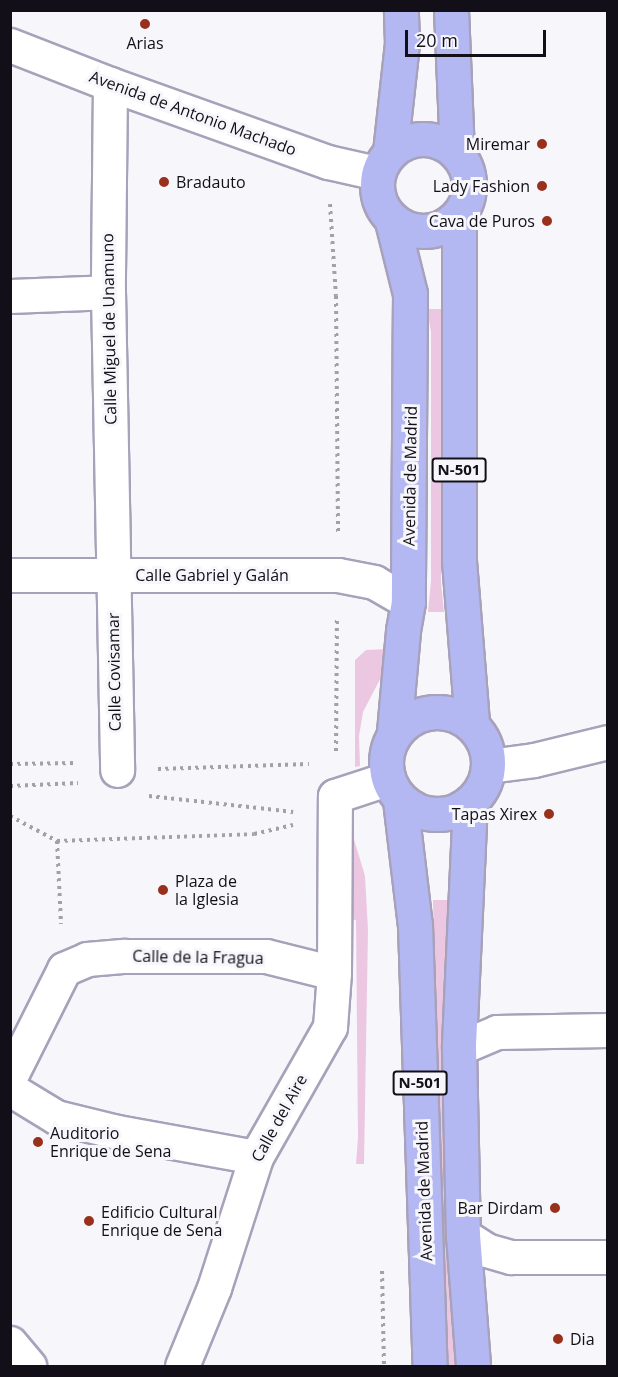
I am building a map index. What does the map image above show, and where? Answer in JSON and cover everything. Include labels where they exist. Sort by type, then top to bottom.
[{"type":"highway","name":"N-501","points":[[392,221],[378,199],[402,43],[401,10]]},
{"type":"highway","name":"N-501","points":[[451,10],[457,154],[466,168],[469,185],[467,201],[459,216],[459,561],[472,724],[485,742],[489,766],[483,785],[470,802],[459,1048],[463,1235],[473,1366]]},
{"type":"highway","points":[[384,163],[411,140],[436,140],[457,154]]},
{"type":"highway","points":[[392,221],[414,232],[438,230],[459,216]]},
{"type":"highway","name":"Avenida de Madrid","points":[[392,221],[410,294],[408,602],[403,631],[394,732]]},
{"type":"highway","points":[[394,732],[417,714],[446,711],[472,724]]},
{"type":"highway","name":"N-501","points":[[394,732],[385,755],[394,789]]},
{"type":"highway","points":[[394,789],[422,812],[447,813],[470,802]]},
{"type":"highway","name":"Avenida de Madrid","points":[[394,789],[415,925],[430,1366]]},
{"type":"street","name":"Avenida de Antonio Machado","points":[[10,45],[110,84],[328,162],[384,163]]},
{"type":"street","name":"Calle Miguel de Unamuno","points":[[110,84],[108,292],[112,574]]},
{"type":"street","points":[[10,296],[108,292]]},
{"type":"street","name":"Calle Gabriel y Galán","points":[[10,574],[338,575],[374,582],[408,602]]},
{"type":"street","name":"Calle Covisamar","points":[[112,574],[117,770]]},
{"type":"street","points":[[489,766],[534,760],[608,742]]},
{"type":"street","points":[[334,972],[335,806],[394,789]]},
{"type":"street","name":"Calle de la Fragua","points":[[64,969],[87,958],[266,956],[334,972]]},
{"type":"street","points":[[10,1077],[64,969]]},
{"type":"street","name":"Calle del Aire","points":[[182,1366],[214,1288],[255,1157],[330,1027],[334,972]]},
{"type":"street","points":[[459,1048],[497,1032],[608,1030]]},
{"type":"street","points":[[10,1089],[56,1117],[117,1132],[255,1157]]},
{"type":"street","points":[[463,1235],[486,1250],[511,1257],[608,1257]]},
{"type":"street","points":[[10,1342],[29,1366]]},
{"type":"path","points":[[330,203],[336,296],[338,575],[335,806]]},
{"type":"path","points":[[144,795],[335,806]]},
{"type":"path","points":[[10,816],[57,841],[254,834],[335,806]]},
{"type":"path","points":[[57,841],[64,969]]},
{"type":"shaded area","points":[[427,309],[442,309],[441,582],[444,612],[428,612],[431,581],[431,332]]},
{"type":"shaded area","points":[[388,649],[388,664],[363,712],[359,736],[360,766],[355,767],[355,660],[366,650]]},
{"type":"shaded area","points":[[350,826],[365,876],[368,930],[364,1164],[356,1164],[358,1137],[356,920],[349,919]]},
{"type":"shaded area","points":[[433,900],[449,900],[445,986],[450,1292],[456,1366],[449,1366],[441,1292]]},
{"type":"place","name":"Arias","points":[[145,24]]},
{"type":"place","name":"Miremar","points":[[542,144]]},
{"type":"place","name":"Bradauto","points":[[164,182]]},
{"type":"place","name":"Lady Fashion","points":[[542,186]]},
{"type":"place","name":"Cava de Puros","points":[[547,221]]},
{"type":"place","name":"Tapas Xirex","points":[[549,814]]},
{"type":"place","name":"Plaza de la Iglesia","points":[[163,890]]},
{"type":"place","name":"Auditorio Enrique de Sena","points":[[38,1142]]},
{"type":"place","name":"Bar Dirdam","points":[[555,1208]]},
{"type":"place","name":"Edificio Cultural Enrique de Sena","points":[[89,1221]]},
{"type":"place","name":"Dia","points":[[558,1339]]}]
